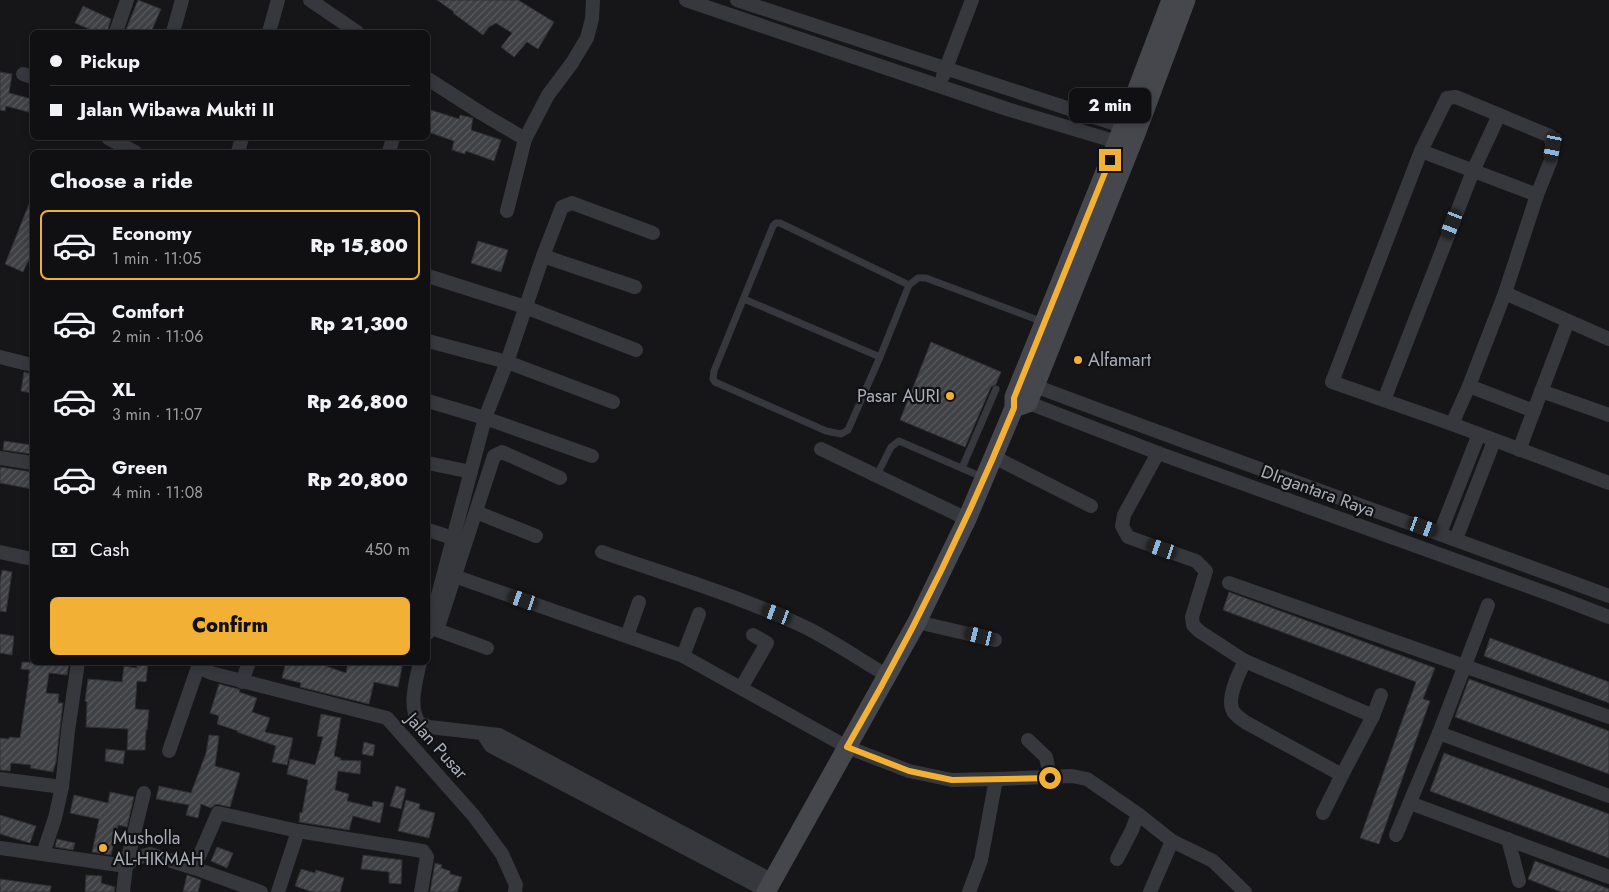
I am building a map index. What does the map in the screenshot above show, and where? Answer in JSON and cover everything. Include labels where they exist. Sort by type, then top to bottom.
[{"type":"main road","points":[[1127,136],[1171,0]]},
{"type":"main road","points":[[769,888],[917,622],[967,519],[1022,395],[1127,136],[1186,0]]},
{"type":"street","points":[[117,30],[127,0]]},
{"type":"street","points":[[174,30],[182,0]]},
{"type":"street","points":[[270,30],[278,0]]},
{"type":"street","points":[[310,0],[354,30]]},
{"type":"street","points":[[507,212],[525,139],[548,95],[572,63],[587,38],[594,0]]},
{"type":"street","points":[[737,0],[946,69],[1127,136]]},
{"type":"street","points":[[940,85],[972,0]]},
{"type":"street","points":[[692,1],[1007,109],[1127,136]]},
{"type":"street","points":[[430,80],[525,139]]},
{"type":"street","points":[[1452,424],[1469,386],[1511,277],[1537,195],[1551,160],[1553,147],[1550,136],[1456,97],[1446,98],[1421,150],[1332,382],[1452,424],[1609,483]]},
{"type":"street","points":[[1384,400],[1473,171],[1499,115]]},
{"type":"street","points":[[112,140],[131,150]]},
{"type":"street","points":[[1421,150],[1537,195]]},
{"type":"street","points":[[430,625],[485,418],[562,207],[572,203],[653,233]]},
{"type":"street","points":[[543,256],[635,287]]},
{"type":"street","points":[[430,277],[525,307],[636,350]]},
{"type":"street","points":[[1504,293],[1609,339]]},
{"type":"street","points":[[1519,450],[1568,322]]},
{"type":"street","points":[[430,342],[507,362],[613,402]]},
{"type":"street","points":[[0,357],[30,364]]},
{"type":"street","points":[[1469,386],[1534,411]]},
{"type":"street","points":[[1541,391],[1609,415]]},
{"type":"street","name":"DIrgantara Raya","points":[[1022,395],[1102,412],[1440,533],[1609,596]]},
{"type":"street","name":"DIrgantara Raya","points":[[1022,395],[1095,429],[1158,453],[1609,617]]},
{"type":"street","points":[[430,402],[485,418],[592,456]]},
{"type":"street","points":[[1095,429],[1102,412]]},
{"type":"street","points":[[1440,533],[1479,434]]},
{"type":"street","points":[[1456,539],[1494,441]]},
{"type":"street","points":[[821,448],[967,519]]},
{"type":"street","points":[[487,648],[437,630],[494,456],[502,452],[560,478]]},
{"type":"street","points":[[1158,453],[1124,515],[1122,526],[1128,537],[1196,561],[1206,571],[1192,617],[1193,625],[1199,631],[1246,661],[1373,716]]},
{"type":"street","points":[[994,457],[1091,506]]},
{"type":"street","points":[[0,458],[30,464]]},
{"type":"street","points":[[430,463],[471,472]]},
{"type":"street","points":[[1364,528],[1371,508]]},
{"type":"street","points":[[476,512],[536,536]]},
{"type":"street","points":[[430,531],[453,538]]},
{"type":"street","points":[[0,552],[30,559]]},
{"type":"street","points":[[602,552],[777,614],[810,630],[888,676]]},
{"type":"street","points":[[454,576],[683,656],[847,747],[909,771],[952,780],[1072,776],[1087,779],[1138,814],[1172,841],[1212,861],[1245,892]]},
{"type":"street","points":[[1552,595],[1557,576]]},
{"type":"street","points":[[1229,582],[1609,717]]},
{"type":"street","points":[[627,636],[639,602]]},
{"type":"street","points":[[1396,835],[1439,733],[1488,605]]},
{"type":"street","points":[[683,656],[699,614]]},
{"type":"street","points":[[917,622],[995,640]]},
{"type":"street","points":[[741,688],[773,646],[753,635]]},
{"type":"street","points":[[1246,661],[1238,676],[1231,700],[1233,711],[1245,722],[1342,775]]},
{"type":"street","points":[[43,854],[55,818],[62,787],[78,665]]},
{"type":"street","points":[[169,751],[199,665]]},
{"type":"street","name":"Jalan Pusar","points":[[199,665],[211,673],[242,682],[387,718],[474,816],[502,854],[516,885],[515,892]]},
{"type":"street","points":[[242,682],[248,665]]},
{"type":"street","points":[[419,665],[414,687],[414,716],[419,723],[429,727],[483,734],[491,746],[512,750],[769,888]]},
{"type":"street","points":[[1322,813],[1373,716],[1381,695]]},
{"type":"street","points":[[1439,733],[1609,796]]},
{"type":"street","points":[[1028,740],[1046,757],[1050,778]]},
{"type":"street","points":[[0,779],[62,787]]},
{"type":"street","points":[[970,892],[981,860],[996,779]]},
{"type":"street","points":[[123,892],[126,866],[144,793]]},
{"type":"street","points":[[1410,803],[1609,877]]},
{"type":"street","points":[[194,868],[218,814],[298,831],[423,851],[427,857],[421,892]]},
{"type":"street","points":[[1117,859],[1138,814]]},
{"type":"street","points":[[278,892],[298,831]]},
{"type":"street","points":[[1508,839],[1519,881]]},
{"type":"street","points":[[1150,892],[1172,841]]},
{"type":"street","points":[[0,848],[126,866],[134,859],[150,854],[261,892]]},
{"type":"lane","points":[[909,285],[780,223],[776,223],[773,226],[714,371],[713,379],[715,382],[826,431],[841,434],[848,430],[909,285],[918,278],[926,278],[1051,326]]},
{"type":"lane","points":[[744,299],[880,357]]},
{"type":"lane","points":[[962,468],[996,389]]},
{"type":"lane","points":[[877,475],[891,447],[899,441],[985,478]]},
{"type":"building","points":[[138,0],[161,9],[152,30],[126,30]]},
{"type":"building","points":[[437,0],[518,0],[554,22],[538,49],[527,42],[514,57],[501,47],[512,33],[496,23],[489,27],[483,35]]},
{"type":"building","points":[[83,6],[111,19],[108,30],[91,30],[75,23]]},
{"type":"building","points":[[0,72],[12,74],[9,93],[30,98],[30,112],[6,106],[5,111],[0,110]]},
{"type":"building","points":[[430,110],[459,119],[460,115],[473,118],[471,130],[501,140],[494,161],[466,151],[465,154],[452,150],[454,141],[430,133]]},
{"type":"building","points":[[30,202],[30,257],[23,272],[5,264]]},
{"type":"building","points":[[478,241],[508,250],[501,272],[471,263]]},
{"type":"building","name":"Pasar AURI","points":[[931,342],[1001,372],[996,384],[991,387],[965,447],[900,420]]},
{"type":"building","points":[[24,372],[30,374],[30,393],[21,391]]},
{"type":"building","points":[[4,441],[30,445],[30,454],[3,450]]},
{"type":"building","points":[[0,467],[30,472],[30,489],[0,483]]},
{"type":"building","points":[[2,570],[12,572],[6,612],[0,611]]},
{"type":"building","points":[[1229,592],[1435,668],[1423,699],[1430,701],[1379,844],[1360,838],[1416,682],[1223,610]]},
{"type":"building","points":[[0,634],[14,636],[12,655],[0,653]]},
{"type":"building","points":[[1490,638],[1609,682],[1609,703],[1484,656]]},
{"type":"building","points":[[22,662],[30,662],[30,665],[69,665],[67,675],[49,673],[46,693],[59,694],[58,703],[63,703],[56,762],[53,772],[30,768],[31,765],[11,763],[10,771],[0,770],[0,738],[20,738],[30,670],[21,669]]},
{"type":"building","points":[[137,665],[148,665],[146,682],[137,681],[135,709],[149,710],[145,750],[127,750],[128,729],[86,727],[87,702],[85,701],[88,679],[122,682],[124,666],[137,668]]},
{"type":"building","points":[[285,665],[323,665],[346,673],[347,665],[402,665],[398,687],[374,682],[369,704],[300,687],[301,683],[282,678]]},
{"type":"building","points":[[1469,679],[1609,731],[1609,774],[1455,717]]},
{"type":"building","points":[[219,684],[238,689],[240,690],[239,692],[257,698],[252,712],[270,718],[265,732],[293,738],[287,765],[272,762],[276,746],[217,724],[219,716],[210,713]]},
{"type":"building","points":[[321,714],[341,718],[334,756],[341,758],[340,760],[361,761],[360,774],[338,771],[335,790],[349,794],[347,801],[372,807],[373,801],[384,803],[380,823],[353,816],[349,830],[299,822],[308,780],[287,774],[290,759],[315,765],[323,737],[317,736]]},
{"type":"building","points":[[209,735],[219,736],[215,766],[240,773],[230,807],[216,804],[211,808],[201,804],[198,818],[186,815],[189,805],[156,799],[159,786],[191,793],[206,753]]},
{"type":"building","points":[[364,742],[375,745],[373,756],[362,754]]},
{"type":"building","points":[[106,749],[125,751],[123,764],[105,761]]},
{"type":"building","points":[[1444,753],[1609,814],[1609,858],[1430,791]]},
{"type":"building","points":[[396,786],[406,789],[401,809],[390,806]]},
{"type":"building","points":[[110,792],[134,797],[127,827],[118,825],[111,855],[92,852],[99,819],[70,813],[74,795],[108,803]]},
{"type":"building","points":[[406,800],[420,804],[419,809],[435,813],[429,838],[398,831]]},
{"type":"building","points":[[0,815],[36,826],[30,843],[0,834]]},
{"type":"building","points":[[57,839],[75,843],[73,850],[55,847]]},
{"type":"building","points":[[217,847],[233,853],[227,868],[211,861]]},
{"type":"building","points":[[363,855],[402,860],[401,884],[389,883],[389,872],[361,869]]},
{"type":"building","points":[[1535,861],[1609,889],[1609,892],[1561,892],[1528,879]]},
{"type":"building","points":[[435,863],[442,865],[441,868],[450,871],[450,874],[462,877],[457,892],[430,892]]},
{"type":"building","points":[[301,869],[315,873],[316,870],[344,878],[340,892],[312,892],[295,886]]},
{"type":"building","points":[[86,875],[102,876],[101,883],[115,887],[114,892],[85,892]]},
{"type":"building","points":[[187,875],[201,880],[198,892],[183,892]]},
{"type":"building","points":[[0,879],[51,886],[50,892],[0,892]]},
{"type":"place","name":"Alfamart","points":[[1078,360]]},
{"type":"place","name":"Pasar AURI","points":[[950,396]]},
{"type":"place","name":"Musholla AL-HIKMAH","points":[[103,848]]},
{"type":"route","points":[[1050,778],[952,780],[909,771],[847,747],[917,622],[967,519],[1014,408],[1014,398],[1110,160]]}]
